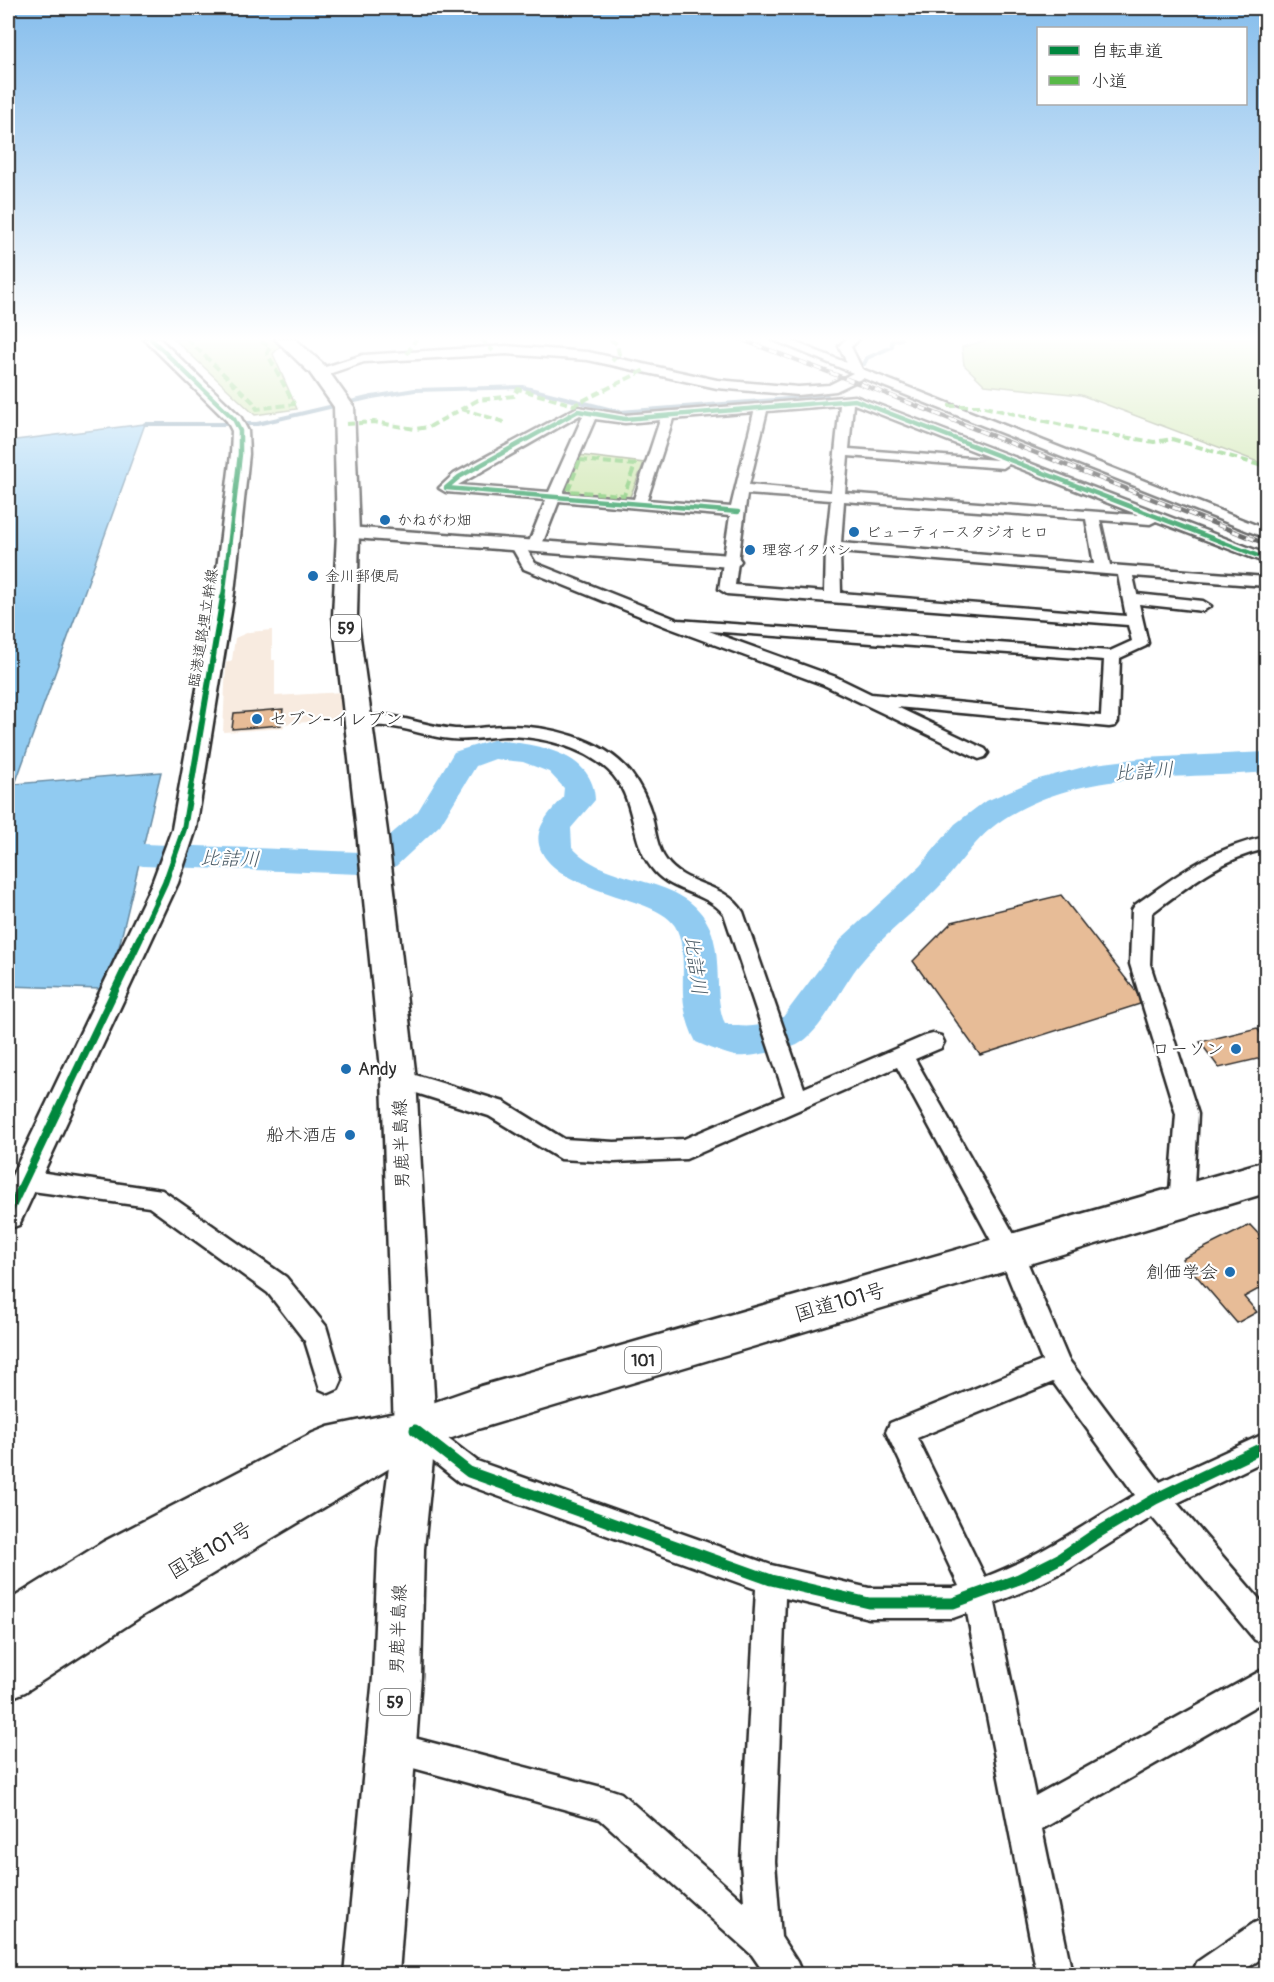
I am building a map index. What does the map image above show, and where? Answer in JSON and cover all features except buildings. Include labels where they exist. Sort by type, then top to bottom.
[{"type":"main road","name":"男鹿半島線","points":[[344,431],[348,533],[345,616],[372,831],[399,1079],[415,1430],[401,1549],[397,1677],[372,1974]]},
{"type":"main road","name":"国道101号","points":[[8,1628],[119,1558],[328,1448],[415,1430],[481,1407],[1181,1204],[1266,1177]]},
{"type":"main road","name":"国道101号","points":[[8,1675],[128,1598],[415,1430]]},
{"type":"street","name":"臨港道路埋立幹線","points":[[25,1180],[165,883],[184,829],[224,592],[240,454],[238,431]]},
{"type":"street","points":[[541,431],[459,477],[446,488],[738,512]]},
{"type":"street","points":[[582,431],[554,497],[526,547],[529,566],[673,624],[830,681],[979,753]]},
{"type":"street","points":[[639,504],[663,431]]},
{"type":"street","points":[[755,431],[741,489],[727,589],[1135,621]]},
{"type":"street","points":[[833,597],[833,547],[844,431]]},
{"type":"street","points":[[937,431],[1266,559]]},
{"type":"street","points":[[1011,431],[1266,534]]},
{"type":"street","points":[[842,452],[1027,466]]},
{"type":"street","points":[[741,489],[1171,522]]},
{"type":"street","points":[[1092,516],[1103,569]]},
{"type":"street","points":[[348,533],[731,561]]},
{"type":"street","points":[[833,547],[1266,582]]},
{"type":"street","points":[[673,624],[1112,656],[1140,643],[1125,571]]},
{"type":"street","points":[[1131,598],[1203,606]]},
{"type":"street","points":[[868,699],[1109,722],[1112,656]]},
{"type":"street","points":[[358,723],[385,719],[452,734],[519,731],[585,746],[623,773],[639,804],[656,861],[663,870],[677,880],[722,898],[733,912],[797,1100]]},
{"type":"street","points":[[1181,1204],[1187,1114],[1140,964],[1142,910],[1199,868],[1231,852],[1266,843]]},
{"type":"street","points":[[399,1079],[495,1109],[560,1149],[581,1151],[686,1149],[933,1042]]},
{"type":"street","points":[[902,1055],[1011,1252],[1058,1367],[1155,1499],[1266,1629]]},
{"type":"street","points":[[8,1215],[25,1180],[154,1197],[277,1285],[317,1335],[329,1380]]},
{"type":"street","points":[[1055,1974],[978,1594],[900,1432],[1058,1367]]},
{"type":"street","points":[[415,1430],[469,1472],[771,1580],[869,1603],[953,1603],[1019,1579],[1059,1558],[1155,1499],[1266,1446]]},
{"type":"street","points":[[764,1943],[758,1862],[771,1580]]},
{"type":"street","points":[[1024,1821],[1266,1683]]},
{"type":"street","points":[[391,1748],[609,1805],[764,1943],[785,1974]]},
{"type":"street","points":[[1209,1974],[1266,1935]]},
{"type":"shaded area","points":[[272,630],[275,696],[343,692],[345,719],[284,724],[284,728],[223,732],[226,663],[232,660],[235,638],[249,632]]},
{"type":"green space","points":[[1177,431],[1266,431],[1266,465]]},
{"type":"green space","points":[[578,455],[644,463],[629,499],[561,492]]},
{"type":"water","points":[[85,431],[142,431],[15,784],[161,772],[119,947],[101,989],[8,986],[8,441]]},
{"type":"waterway","name":"比詰川","points":[[143,855],[360,863],[384,858],[429,818],[465,759],[493,749],[528,753],[560,765],[575,779],[579,788],[579,800],[555,828],[556,849],[567,862],[585,873],[654,897],[673,906],[686,916],[696,937],[700,960],[702,1006],[709,1032],[737,1042],[783,1035],[796,1027],[839,965],[863,937],[925,881],[966,831],[1007,803],[1071,779],[1119,770],[1266,762]]},
{"type":"railway","points":[[981,431],[1266,544]]},
{"type":"marked path","points":[[1091,431],[1154,442],[1172,439],[1266,467]]},
{"type":"marked path","points":[[580,460],[635,465],[624,495],[568,491],[580,460]]},
{"type":"cycle path","points":[[8,1215],[145,927],[165,883],[184,829],[224,593],[240,454],[240,431]]},
{"type":"cycle path","points":[[541,431],[459,477],[446,488],[738,512]]},
{"type":"cycle path","points":[[936,431],[1266,559]]},
{"type":"cycle path","points":[[415,1430],[469,1472],[771,1580],[869,1603],[953,1603],[1019,1579],[1059,1559],[1094,1535],[1155,1499],[1266,1446]]},
{"type":"place","name":"かねがわ畑","points":[[385,520]]},
{"type":"place","name":"ビューティースタジオ ヒロ","points":[[854,532]]},
{"type":"place","name":"理容イタバシ","points":[[750,550]]},
{"type":"place","name":"金川郵便局","points":[[313,576]]},
{"type":"place","name":"セブン-イレブン","points":[[257,719]]},
{"type":"place","name":"ローソン","points":[[1236,1049]]},
{"type":"place","name":"Andy","points":[[346,1069]]},
{"type":"place","name":"船木酒店","points":[[350,1135]]},
{"type":"place","name":"創価学会","points":[[1230,1272]]}]
